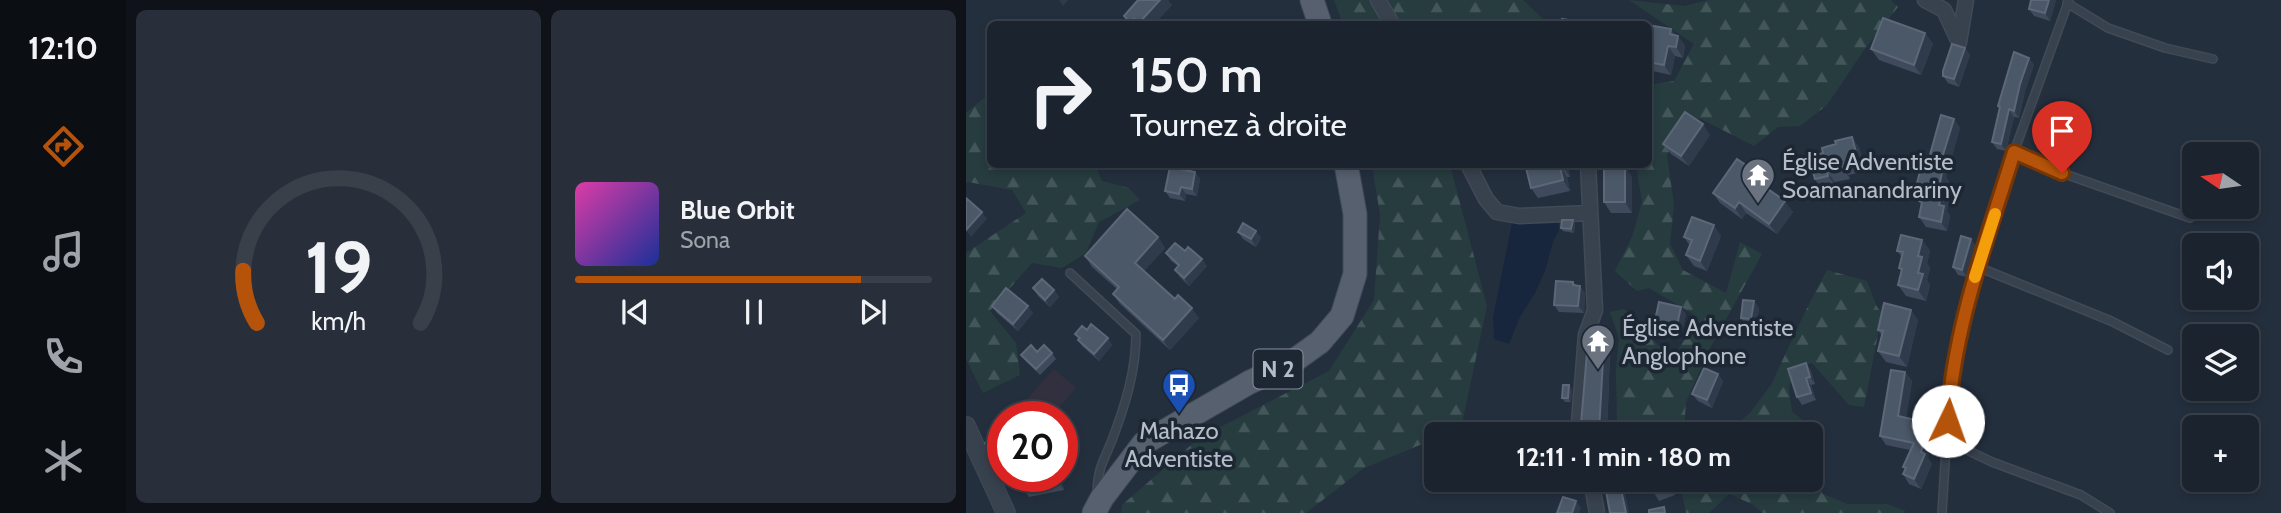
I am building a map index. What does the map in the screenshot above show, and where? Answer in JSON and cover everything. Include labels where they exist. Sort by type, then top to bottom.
[{"type":"main road","points":[[1312,0],[1319,21]]},
{"type":"main road","name":"N 2","points":[[1096,510],[1144,443],[1250,382],[1288,365],[1320,342],[1342,316],[1355,274],[1355,214],[1347,168]]},
{"type":"street","points":[[1378,0],[1390,21]]},
{"type":"street","points":[[1925,0],[1944,10],[1959,42],[1966,0]]},
{"type":"street","points":[[1470,168],[1486,199],[1497,212],[1519,216],[1589,213]]},
{"type":"street","points":[[1579,422],[1586,335],[1595,310],[1588,168]]},
{"type":"street","points":[[966,426],[1006,513]]},
{"type":"street","points":[[1593,492],[1597,513]]},
{"type":"lane","points":[[1942,513],[1950,382],[1978,267],[2014,152],[2068,2],[2108,28],[2165,48],[2213,59]]},
{"type":"lane","points":[[2014,152],[2062,173],[2182,215]]},
{"type":"lane","points":[[1978,267],[2111,321],[2168,350]]},
{"type":"lane","points":[[1070,273],[1136,334],[1136,359],[1128,393],[1098,471],[1096,510]]},
{"type":"lane","points":[[1946,440],[1992,463],[2081,495],[2110,513]]},
{"type":"shaded area","points":[[1054,369],[1076,388],[1064,401],[1025,401]]},
{"type":"green space","points":[[1334,0],[1523,0],[1543,19],[1542,21],[1342,21]]},
{"type":"green space","points":[[1629,0],[1684,6],[1709,0],[1891,0],[1898,7],[1864,50],[1827,105],[1800,126],[1778,127],[1754,146],[1701,119],[1688,117],[1667,155],[1674,205],[1670,244],[1683,270],[1726,293],[1740,242],[1762,254],[1708,352],[1686,402],[1685,422],[1618,422],[1616,371],[1619,338],[1610,312],[1624,309],[1661,348],[1665,368],[1688,335],[1693,314],[1649,288],[1637,291],[1615,271],[1632,237],[1642,202],[1636,168],[1652,168],[1652,85],[1674,81],[1694,44]]},
{"type":"green space","points":[[987,96],[987,168],[1096,168],[1102,181],[1129,188],[1140,200],[1099,222],[1086,253],[1062,268],[1032,263],[990,311],[1016,343],[1020,375],[983,393],[966,359],[966,253],[1026,213],[1012,190],[966,183],[966,113]]},
{"type":"green space","points":[[1372,168],[1451,168],[1487,306],[1462,422],[1424,422],[1424,443],[1364,468],[1306,513],[1121,513],[1122,505],[1199,438],[1329,371],[1374,300],[1380,215]]},
{"type":"green space","points":[[1827,270],[1867,281],[1882,313],[1864,407],[1849,405],[1812,363],[1794,368],[1789,389],[1792,412],[1805,422],[1739,422],[1750,413],[1771,385]]},
{"type":"green space","points":[[1682,492],[1822,492],[1847,504],[1887,504],[1905,511],[1763,513],[1752,504],[1729,494],[1709,513],[1686,513]]},
{"type":"water","points":[[1559,220],[1559,230],[1545,271],[1509,344],[1494,339],[1493,317],[1512,223]]},
{"type":"building","points":[[1138,0],[1160,0],[1141,21],[1129,21],[1124,16]]},
{"type":"building","points":[[2031,0],[2049,0],[2045,13],[2029,9]]},
{"type":"building","points":[[1883,18],[1925,33],[1914,65],[1871,49]]},
{"type":"building","points":[[1652,26],[1671,29],[1670,34],[1678,36],[1676,47],[1668,46],[1664,65],[1652,63]]},
{"type":"building","points":[[1952,44],[1965,48],[1954,79],[1943,76]]},
{"type":"building","points":[[2014,52],[2029,58],[2014,111],[2009,109],[2001,144],[1992,142],[2000,107],[1998,106]]},
{"type":"building","points":[[1685,112],[1703,124],[1681,156],[1663,144]]},
{"type":"building","points":[[1941,115],[1954,119],[1938,171],[1942,172],[1939,188],[1943,188],[1939,205],[1944,206],[1941,222],[1919,217],[1922,184],[1917,183],[1921,168],[1926,169]]},
{"type":"building","points":[[1852,137],[1858,160],[1842,164],[1843,168],[1827,172],[1828,176],[1815,179],[1809,157],[1823,153],[1822,148],[1836,144],[1835,141]]},
{"type":"building","points":[[1737,159],[1759,174],[1755,180],[1785,201],[1769,224],[1739,202],[1735,208],[1713,193]]},
{"type":"building","points":[[1170,168],[1195,172],[1192,189],[1181,187],[1179,194],[1165,191]]},
{"type":"building","points":[[1526,168],[1560,168],[1563,180],[1531,188]]},
{"type":"building","points":[[1604,168],[1625,168],[1625,202],[1604,202]]},
{"type":"building","points":[[966,198],[982,212],[966,230]]},
{"type":"building","points":[[1127,209],[1158,237],[1135,263],[1175,299],[1178,295],[1192,308],[1163,340],[1113,294],[1119,287],[1085,256]]},
{"type":"building","points":[[1692,217],[1714,225],[1700,261],[1686,255],[1692,240],[1684,237]]},
{"type":"building","points":[[1562,220],[1573,220],[1571,229],[1561,228]]},
{"type":"building","points":[[1243,223],[1256,231],[1251,239],[1238,232]]},
{"type":"building","points":[[1901,235],[1922,240],[1918,273],[1923,274],[1918,290],[1898,285],[1903,252],[1897,251]]},
{"type":"building","points":[[1961,236],[1971,239],[1962,270],[1953,267]]},
{"type":"building","points":[[1175,243],[1185,251],[1188,247],[1202,259],[1184,278],[1175,270],[1179,265],[1166,253]]},
{"type":"building","points":[[1042,279],[1054,290],[1045,300],[1033,288]]},
{"type":"building","points":[[1556,281],[1573,282],[1573,285],[1580,286],[1578,306],[1554,305]]},
{"type":"building","points":[[1006,288],[1028,306],[1013,324],[992,306]]},
{"type":"building","points":[[1743,300],[1754,301],[1751,319],[1741,318]]},
{"type":"building","points":[[1659,302],[1681,307],[1676,330],[1654,325]]},
{"type":"building","points":[[1884,303],[1911,310],[1899,356],[1878,351],[1883,331],[1878,330]]},
{"type":"building","points":[[1091,324],[1108,338],[1094,354],[1075,334],[1082,326],[1087,330]]},
{"type":"building","points":[[1588,341],[1604,342],[1600,422],[1581,422]]},
{"type":"building","points":[[1031,345],[1037,352],[1044,345],[1052,353],[1036,369],[1021,355]]},
{"type":"building","points":[[1806,363],[1810,377],[1806,378],[1811,393],[1797,397],[1788,369]]},
{"type":"building","points":[[1704,368],[1718,374],[1707,400],[1692,394]]},
{"type":"building","points":[[1891,370],[1905,372],[1898,416],[1929,423],[1921,452],[1925,454],[1914,479],[1903,474],[1906,468],[1903,467],[1914,443],[1880,436]]},
{"type":"building","points":[[1563,385],[1569,385],[1568,398],[1562,398]]},
{"type":"building","points":[[1606,492],[1622,492],[1626,513],[1610,513]]},
{"type":"building","points":[[1563,497],[1576,501],[1572,513],[1557,513]]},
{"type":"building","points":[[1664,507],[1665,513],[1649,513],[1649,510]]},
{"type":"slow traffic","points":[[1975,277],[1995,214]]},
{"type":"place","name":"Église Adventiste Soamanandrariny","points":[[1758,205]]},
{"type":"place","name":"Église Adventiste Anglophone","points":[[1598,371]]},
{"type":"place","name":"Mahazo Adventiste","points":[[1179,415]]},
{"type":"route","points":[[1948,421],[1950,382],[1966,307],[2014,152],[2062,173]]}]
